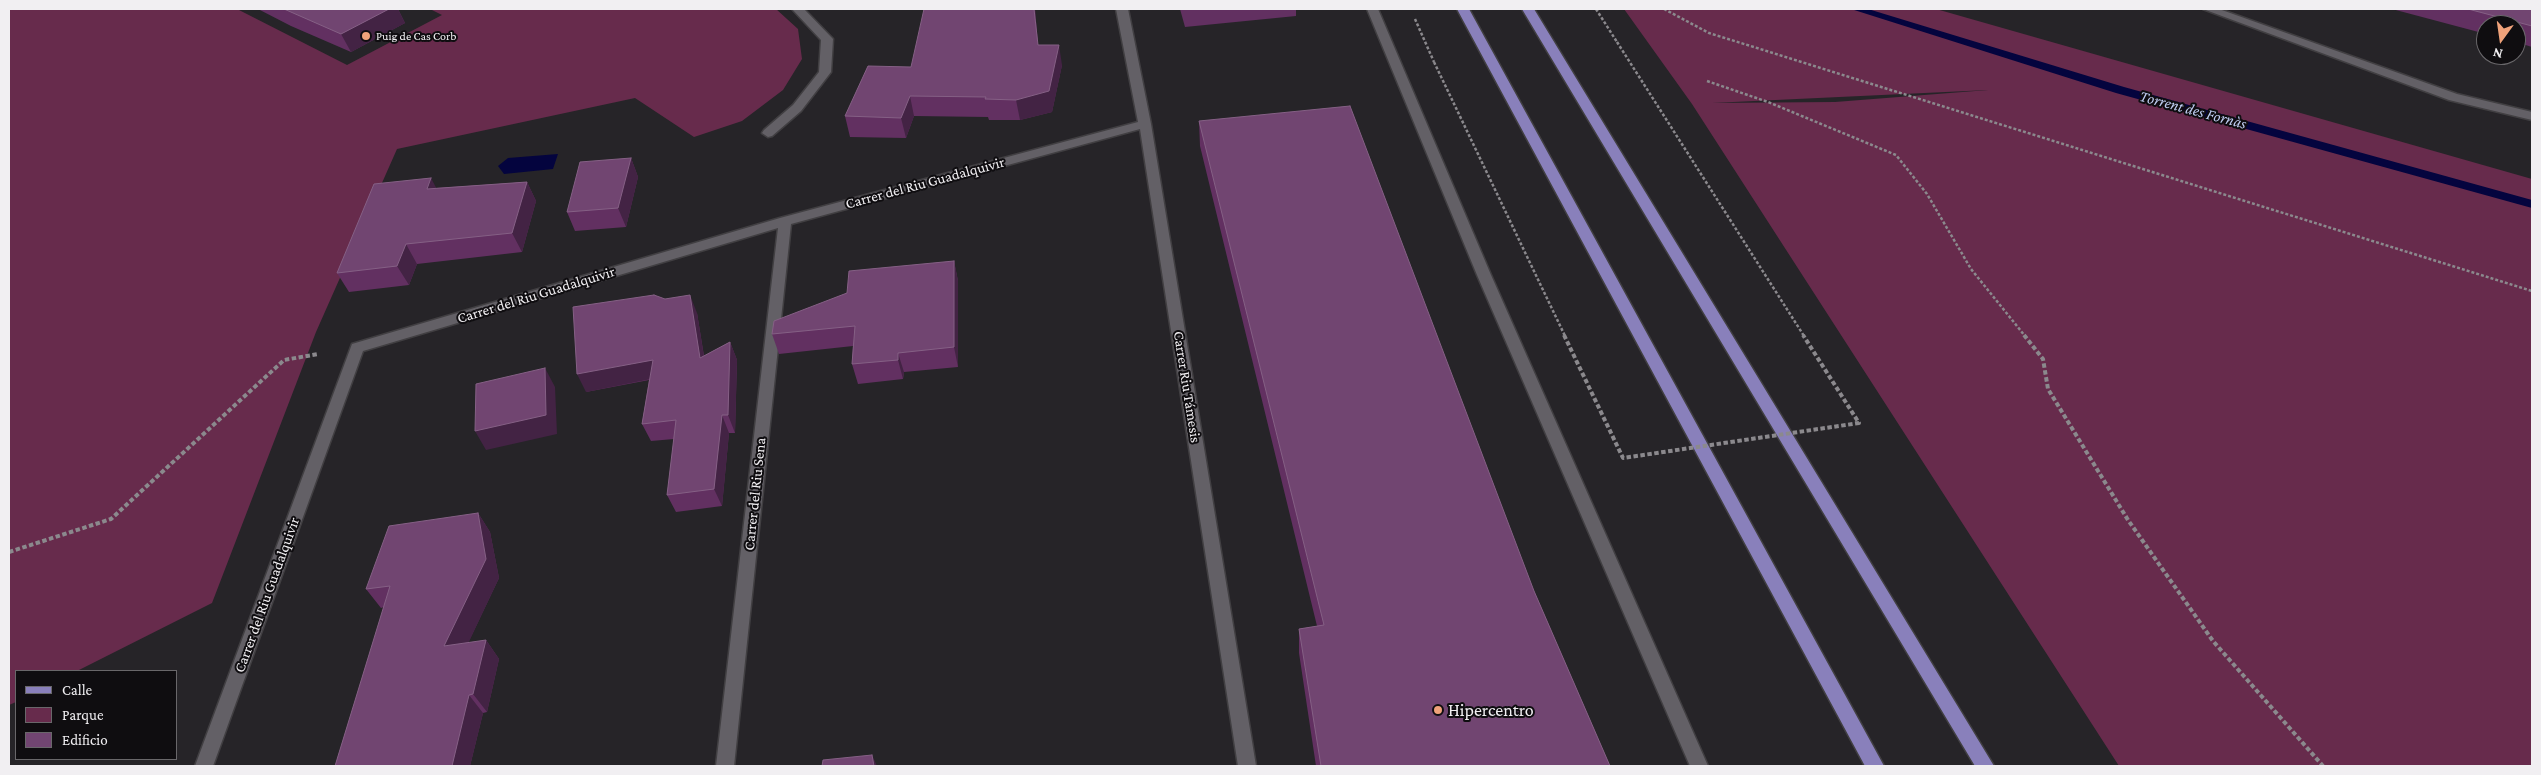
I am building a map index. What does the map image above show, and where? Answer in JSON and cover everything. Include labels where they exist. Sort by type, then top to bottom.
[{"type":"main road","points":[[1463,9],[1875,766]]},
{"type":"main road","points":[[1528,9],[1985,766]]},
{"type":"street","points":[[768,133],[797,108],[825,72],[827,38],[798,9]]},
{"type":"street","name":"Carrer Riu Támesis","points":[[1122,9],[1144,124],[1247,766]]},
{"type":"street","points":[[1372,9],[1488,284],[1699,766]]},
{"type":"street","points":[[2209,9],[2453,97],[2532,116]]},
{"type":"street","name":"Carrer del Riu Guadalquivir","points":[[204,766],[357,348],[785,221],[1144,124]]},
{"type":"street","name":"Carrer del Riu Sena","points":[[726,766],[785,221]]},
{"type":"path","points":[[1414,18],[1623,458],[1859,423],[1596,9]]},
{"type":"path","points":[[1664,9],[1709,33],[2532,291]]},
{"type":"path","points":[[1707,82],[1768,102],[1896,155],[1928,194],[1971,269],[2043,359],[2048,389],[2128,520],[2213,641],[2323,766]]},
{"type":"path","points":[[9,552],[111,519],[284,360],[357,348]]},
{"type":"green space","points":[[9,9],[237,9],[347,65],[442,15],[430,9],[776,9],[798,29],[802,59],[783,90],[742,121],[694,137],[635,98],[397,149],[316,332],[212,603],[79,670],[15,670],[15,702],[9,705]]},
{"type":"green space","points":[[1624,9],[1936,9],[2532,179],[2532,766],[2119,766],[1692,104]],"holes":[[[1988,90],[1835,102],[1712,103]]]},
{"type":"shaded area","points":[[558,154],[553,169],[504,174],[498,166],[508,158]]},
{"type":"building","points":[[284,9],[389,9],[341,34]]},
{"type":"building","points":[[924,9],[1034,9],[1038,45],[1059,45],[1049,91],[1016,100],[985,99],[986,97],[910,96],[901,118],[845,116],[868,66],[911,67]]},
{"type":"building","points":[[2468,9],[2532,9],[2532,26],[2526,24],[2526,15],[2491,15]]},
{"type":"building","points":[[1350,106],[1534,591],[1610,766],[1321,766],[1299,629],[1324,625],[1199,121]]},
{"type":"building","points":[[631,158],[618,208],[567,212],[580,162]]},
{"type":"building","points":[[431,178],[427,189],[527,182],[512,233],[406,244],[397,266],[337,273],[374,184]]},
{"type":"building","points":[[954,261],[954,347],[898,353],[898,360],[852,364],[855,326],[772,334],[774,321],[847,293],[849,271]]},
{"type":"building","points":[[654,295],[665,299],[690,295],[700,358],[730,342],[728,415],[722,415],[714,489],[667,495],[676,420],[642,424],[653,360],[577,374],[573,307]]},
{"type":"building","points":[[545,368],[546,415],[475,431],[476,384]]},
{"type":"building","points":[[478,513],[486,559],[444,646],[486,640],[473,694],[469,695],[452,766],[335,766],[390,586],[366,589],[389,526]]},
{"type":"building","points":[[872,755],[874,766],[822,766],[823,760]]},
{"type":"waterway","name":"Torrent des Fornàs","points":[[1857,9],[2120,90],[2532,204]]},
{"type":"place","name":"Puig de Cas Corb","points":[[366,36]]},
{"type":"place","name":"Hipercentro","points":[[1438,710]]}]
